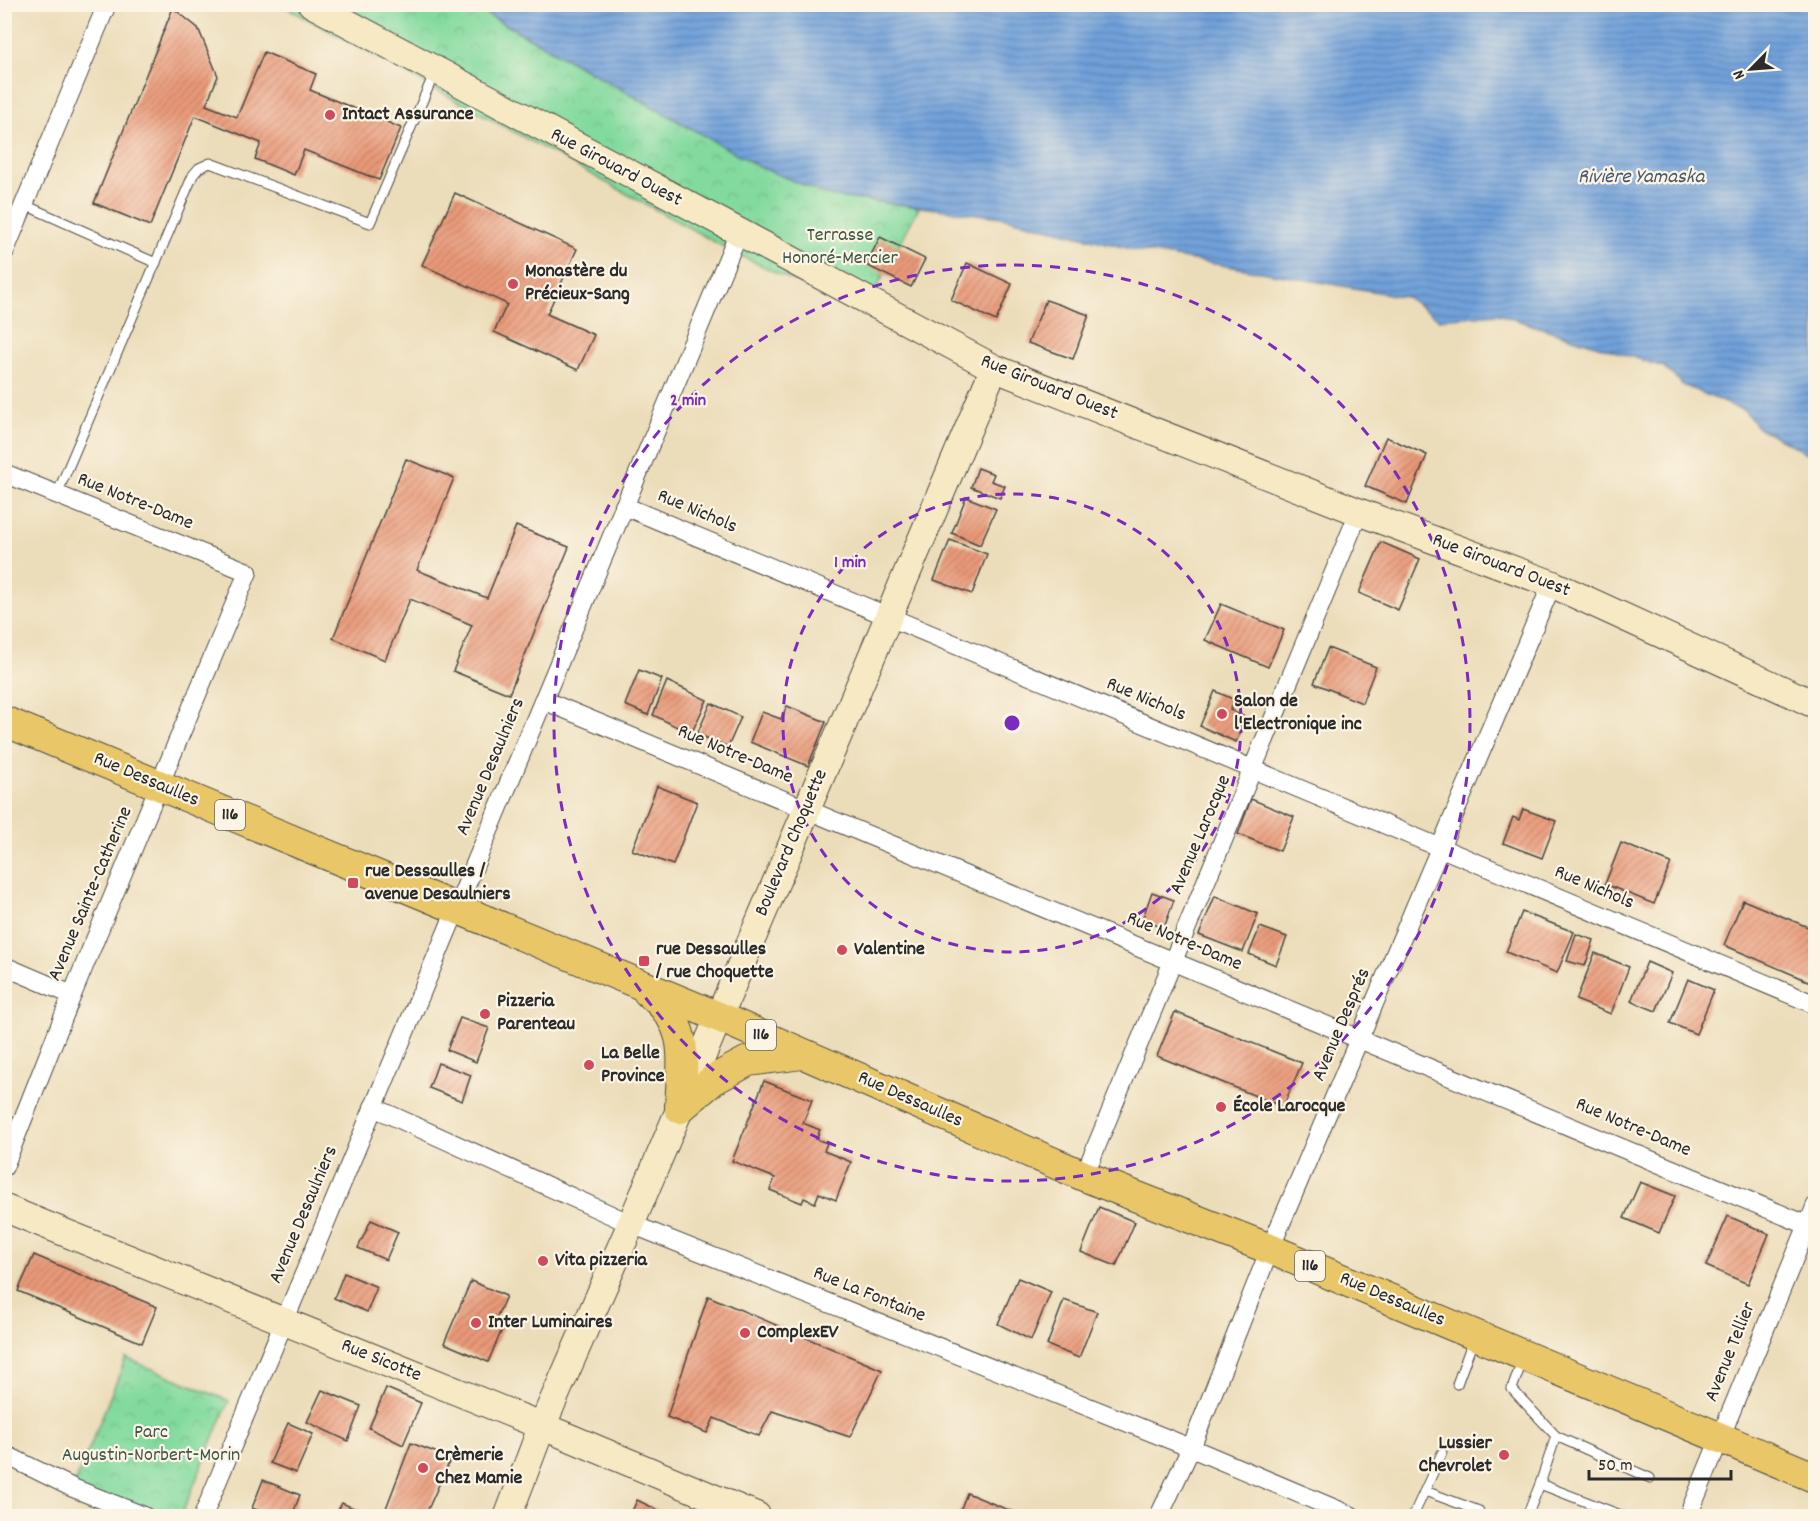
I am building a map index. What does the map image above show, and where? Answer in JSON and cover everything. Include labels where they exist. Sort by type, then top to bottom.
[{"type":"main road","name":"Rue Dessaulles","points":[[4,721],[719,1017],[1084,1176],[1270,1249],[1815,1478]]},
{"type":"main road","points":[[636,983],[658,999],[680,1030],[683,1043],[680,1108]]},
{"type":"main road","points":[[680,1108],[713,1080],[748,1061],[804,1054]]},
{"type":"street","points":[[4,253],[107,4]]},
{"type":"street","name":"Rue Girouard Ouest","points":[[312,4],[738,234],[994,368],[1359,512],[1552,584],[1815,705]]},
{"type":"street","name":"Avenue Desaulniers","points":[[203,1516],[738,234]]},
{"type":"street","name":"Boulevard Choquette","points":[[508,1516],[542,1426],[631,1224],[994,368]]},
{"type":"street","name":"Rue Notre-Dame","points":[[4,473],[248,572]]},
{"type":"street","name":"Rue Nichols","points":[[624,506],[1815,1005]]},
{"type":"street","name":"Avenue Larocque","points":[[1084,1176],[1359,512]]},
{"type":"street","name":"Avenue Sainte-Catherine","points":[[4,1167],[72,995],[161,786],[248,572]]},
{"type":"street","name":"Avenue Després","points":[[1159,1516],[1191,1448],[1270,1249],[1552,584]]},
{"type":"street","name":"Rue Notre-Dame","points":[[543,700],[1807,1225]]},
{"type":"street","points":[[4,966],[72,995]]},
{"type":"street","name":"Rue La Fontaine","points":[[374,1107],[631,1224],[1191,1448],[1352,1516]]},
{"type":"street","name":"Avenue Tellier","points":[[1688,1516],[1815,1205]]},
{"type":"street","name":"Rue Sicotte","points":[[4,1208],[542,1426],[757,1516]]},
{"type":"street","points":[[4,1454],[73,1488],[144,1516]]},
{"type":"lane","points":[[57,494],[193,175],[199,168],[210,163],[370,224],[436,71]]},
{"type":"lane","points":[[25,205],[156,263]]},
{"type":"lane","points":[[1457,1384],[1475,1336]]},
{"type":"lane","points":[[1524,1357],[1512,1389],[1556,1436],[1650,1478]]},
{"type":"lane","points":[[1527,1516],[1556,1436]]},
{"type":"lane","points":[[1413,1516],[1442,1453]]},
{"type":"lane","points":[[1540,1484],[1623,1516]]},
{"type":"lane","points":[[1425,1491],[1479,1511]]},
{"type":"green space","name":"Terrasse Honoré-Mercier","points":[[282,5],[470,5],[760,167],[830,196],[919,207],[863,314],[733,252]]},
{"type":"green space","name":"Parc Augustin-Norbert-Morin","points":[[126,1358],[229,1401],[181,1516],[144,1516],[73,1488]]},
{"type":"water","name":"Rivière Yamaska","points":[[471,5],[1815,5],[1815,457],[1757,427],[1745,411],[1683,385],[1664,367],[1498,314],[1439,319],[1406,297],[1135,250],[1002,217],[830,196],[760,167]]},
{"type":"building","points":[[173,8],[198,28],[218,76],[206,105],[237,117],[264,52],[316,74],[310,90],[401,128],[379,180],[304,150],[294,175],[255,159],[261,143],[195,116],[150,226],[94,203]]},
{"type":"building","name":"Monastère du Précieux-Sang","points":[[455,193],[577,249],[547,314],[594,335],[578,370],[494,332],[507,304],[422,265]]},
{"type":"building","points":[[880,237],[925,259],[911,287],[866,265]]},
{"type":"building","points":[[967,263],[1012,284],[996,321],[951,300]]},
{"type":"building","points":[[1046,300],[1089,315],[1073,359],[1028,343]]},
{"type":"building","points":[[1386,437],[1427,455],[1407,504],[1365,486]]},
{"type":"building","points":[[406,459],[454,478],[417,570],[487,598],[516,526],[569,547],[509,694],[453,671],[472,625],[410,599],[385,660],[333,638]]},
{"type":"building","points":[[978,468],[994,474],[991,481],[1005,486],[1000,498],[971,487]]},
{"type":"building","points":[[966,497],[996,509],[980,545],[952,533]]},
{"type":"building","points":[[950,540],[987,554],[972,594],[934,580]]},
{"type":"building","points":[[1381,542],[1420,559],[1398,610],[1359,593]]},
{"type":"building","points":[[1221,604],[1284,630],[1268,667],[1205,640]]},
{"type":"building","points":[[1328,648],[1376,667],[1362,703],[1314,683]]},
{"type":"building","points":[[639,670],[662,679],[648,715],[625,705]]},
{"type":"building","points":[[667,681],[707,700],[691,734],[653,715]]},
{"type":"building","name":"Salon de l'Electronique inc","points":[[1215,691],[1235,700],[1230,710],[1247,718],[1236,742],[1200,726]]},
{"type":"building","points":[[711,703],[741,717],[728,747],[697,734]]},
{"type":"building","points":[[787,706],[826,722],[808,766],[750,742],[762,712],[781,719]]},
{"type":"building","points":[[657,786],[697,802],[673,865],[632,850]]},
{"type":"building","points":[[1251,799],[1294,817],[1280,851],[1238,834]]},
{"type":"building","points":[[1523,809],[1556,821],[1542,858],[1503,843],[1513,817],[1519,820]]},
{"type":"building","points":[[1621,843],[1671,863],[1654,904],[1605,884]]},
{"type":"building","points":[[1152,892],[1174,900],[1164,928],[1142,920]]},
{"type":"building","points":[[1215,896],[1258,914],[1243,952],[1199,935]]},
{"type":"building","points":[[1743,900],[1815,930],[1815,984],[1724,945]]},
{"type":"building","points":[[1522,912],[1574,932],[1557,973],[1506,952]]},
{"type":"building","points":[[1260,927],[1287,937],[1276,965],[1249,954]]},
{"type":"building","points":[[1576,934],[1594,940],[1585,966],[1567,961]]},
{"type":"building","points":[[1595,953],[1629,967],[1611,1014],[1576,1000]]},
{"type":"building","points":[[1647,962],[1672,973],[1656,1011],[1631,1001]]},
{"type":"building","points":[[1688,979],[1714,990],[1696,1034],[1670,1023]]},
{"type":"building","name":"École Larocque","points":[[1175,1012],[1302,1063],[1283,1107],[1157,1056]]},
{"type":"building","points":[[460,1018],[489,1028],[476,1062],[447,1050]]},
{"type":"building","points":[[438,1063],[471,1075],[462,1101],[429,1088]]},
{"type":"building","points":[[764,1081],[812,1100],[803,1123],[820,1130],[816,1139],[827,1143],[824,1151],[851,1162],[836,1200],[819,1193],[815,1203],[804,1198],[802,1203],[770,1190],[775,1178],[732,1161]]},
{"type":"building","points":[[1640,1182],[1675,1196],[1659,1233],[1624,1218]]},
{"type":"building","points":[[1099,1207],[1135,1222],[1116,1266],[1081,1252]]},
{"type":"building","points":[[1728,1216],[1769,1234],[1748,1284],[1706,1266]]},
{"type":"building","points":[[371,1220],[398,1232],[386,1260],[358,1248]]},
{"type":"building","points":[[34,1255],[157,1307],[142,1343],[18,1291]]},
{"type":"building","points":[[344,1273],[377,1287],[367,1312],[334,1298]]},
{"type":"building","points":[[1018,1278],[1051,1292],[1031,1340],[998,1324]]},
{"type":"building","name":"Inter Luminaires","points":[[471,1281],[506,1296],[495,1321],[504,1325],[488,1362],[444,1343]]},
{"type":"building","name":"ComplexEV","points":[[708,1296],[882,1370],[850,1437],[772,1411],[759,1436],[714,1418],[707,1433],[667,1417]]},
{"type":"building","points":[[1064,1300],[1097,1312],[1079,1358],[1047,1345]]},
{"type":"building","points":[[386,1388],[421,1403],[403,1445],[369,1428]]},
{"type":"building","points":[[322,1390],[361,1406],[348,1441],[307,1422]]},
{"type":"building","points":[[288,1423],[313,1434],[296,1473],[270,1463]]},
{"type":"building","points":[[411,1443],[451,1458],[425,1516],[383,1516]]},
{"type":"building","points":[[263,1480],[300,1495],[292,1516],[274,1516],[252,1508]]},
{"type":"building","points":[[967,1493],[1023,1516],[958,1516]]},
{"type":"building","points":[[637,1500],[664,1513],[662,1516],[630,1516]]},
{"type":"building","points":[[342,1503],[371,1516],[335,1516]]},
{"type":"place","name":"Intact Assurance","points":[[330,115]]},
{"type":"place","name":"Monastère du Précieux-Sang","points":[[513,284]]},
{"type":"place","name":"Salon de l'Electronique inc","points":[[1222,714]]},
{"type":"place","name":"rue Dessaulles / avenue Desaulniers","points":[[353,883]]},
{"type":"place","name":"Valentine","points":[[842,950]]},
{"type":"place","name":"rue Dessaulles / rue Choquette","points":[[644,961]]},
{"type":"place","name":"Pizzeria Parenteau","points":[[485,1014]]},
{"type":"place","name":"La Belle Province","points":[[589,1065]]},
{"type":"place","name":"École Larocque","points":[[1221,1107]]},
{"type":"place","name":"Vita pizzeria","points":[[543,1261]]},
{"type":"place","name":"Inter Luminaires","points":[[476,1323]]},
{"type":"place","name":"ComplexEV","points":[[745,1333]]},
{"type":"place","name":"Lussier Chevrolet","points":[[1504,1455]]},
{"type":"place","name":"Crèmerie Chez Mamie","points":[[423,1468]]}]
